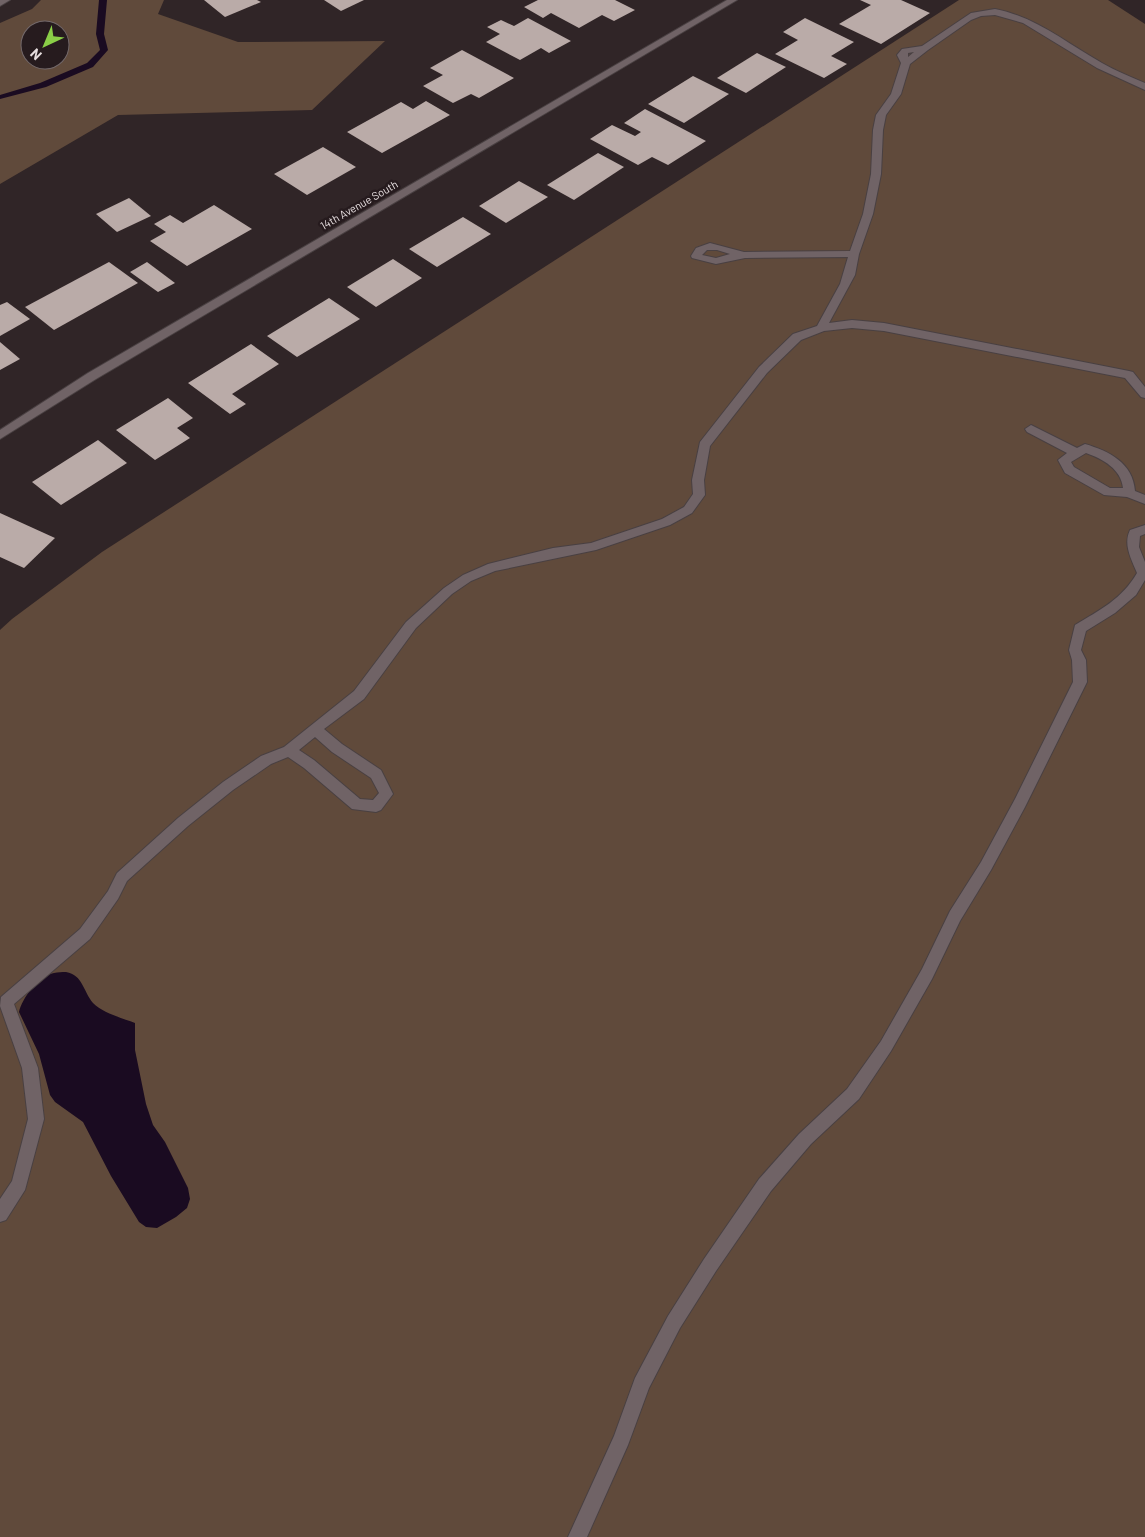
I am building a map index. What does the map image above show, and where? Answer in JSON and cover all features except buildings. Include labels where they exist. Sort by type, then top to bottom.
[{"type":"street","points":[[0,3],[6,0]]},
{"type":"street","name":"14th Avenue South","points":[[0,435],[92,376],[733,0]]},
{"type":"street","points":[[822,328],[831,306],[846,286],[854,263],[854,254],[868,214],[876,174],[878,130],[881,115],[896,94],[906,63],[925,48],[979,13],[1001,12],[1030,23],[1101,66],[1145,87]]},
{"type":"street","points":[[743,255],[757,257],[854,254]]},
{"type":"street","points":[[0,1214],[19,1184],[36,1119],[30,1068],[3,1004],[85,934],[113,895],[122,877],[183,822],[228,786],[266,760],[289,751],[315,728],[359,696],[411,625],[448,591],[467,578],[492,567],[554,552],[592,547],[634,531],[666,522],[688,510],[699,495],[698,480],[704,445],[763,370],[797,337],[822,328],[852,324],[884,327],[1129,375],[1145,394]]},
{"type":"street","points":[[1031,430],[1076,453]]},
{"type":"street","points":[[1129,494],[1130,482],[1113,460],[1085,448],[1064,460],[1069,470],[1108,492],[1129,494],[1145,500]]},
{"type":"street","points":[[577,1537],[622,1440],[641,1384],[674,1322],[710,1265],[765,1186],[805,1139],[853,1094],[886,1046],[927,974],[955,916],[986,866],[1020,803],[1080,682],[1079,660],[1074,650],[1080,628],[1110,610],[1132,592],[1144,571],[1133,548],[1134,533],[1145,529]]},
{"type":"street","points":[[289,751],[309,764],[357,806],[376,806],[386,794],[376,774],[337,748],[315,728]]},
{"type":"shaded area","points":[[41,0],[164,0],[158,14],[238,42],[385,41],[312,110],[118,115],[0,184],[0,23],[32,9]]},
{"type":"shaded area","points":[[959,0],[1108,0],[1145,24],[1145,1537],[0,1537],[0,630],[102,552]]},
{"type":"shaded area","points":[[66,972],[76,976],[97,1007],[135,1023],[135,1050],[146,1104],[153,1125],[165,1142],[188,1188],[190,1199],[187,1208],[157,1228],[146,1227],[139,1222],[111,1176],[83,1122],[55,1102],[50,1095],[39,1054],[19,1012],[27,994],[37,983],[48,975]]},
{"type":"waterway","points":[[0,97],[43,85],[90,65],[104,50],[100,34],[103,0]]}]
